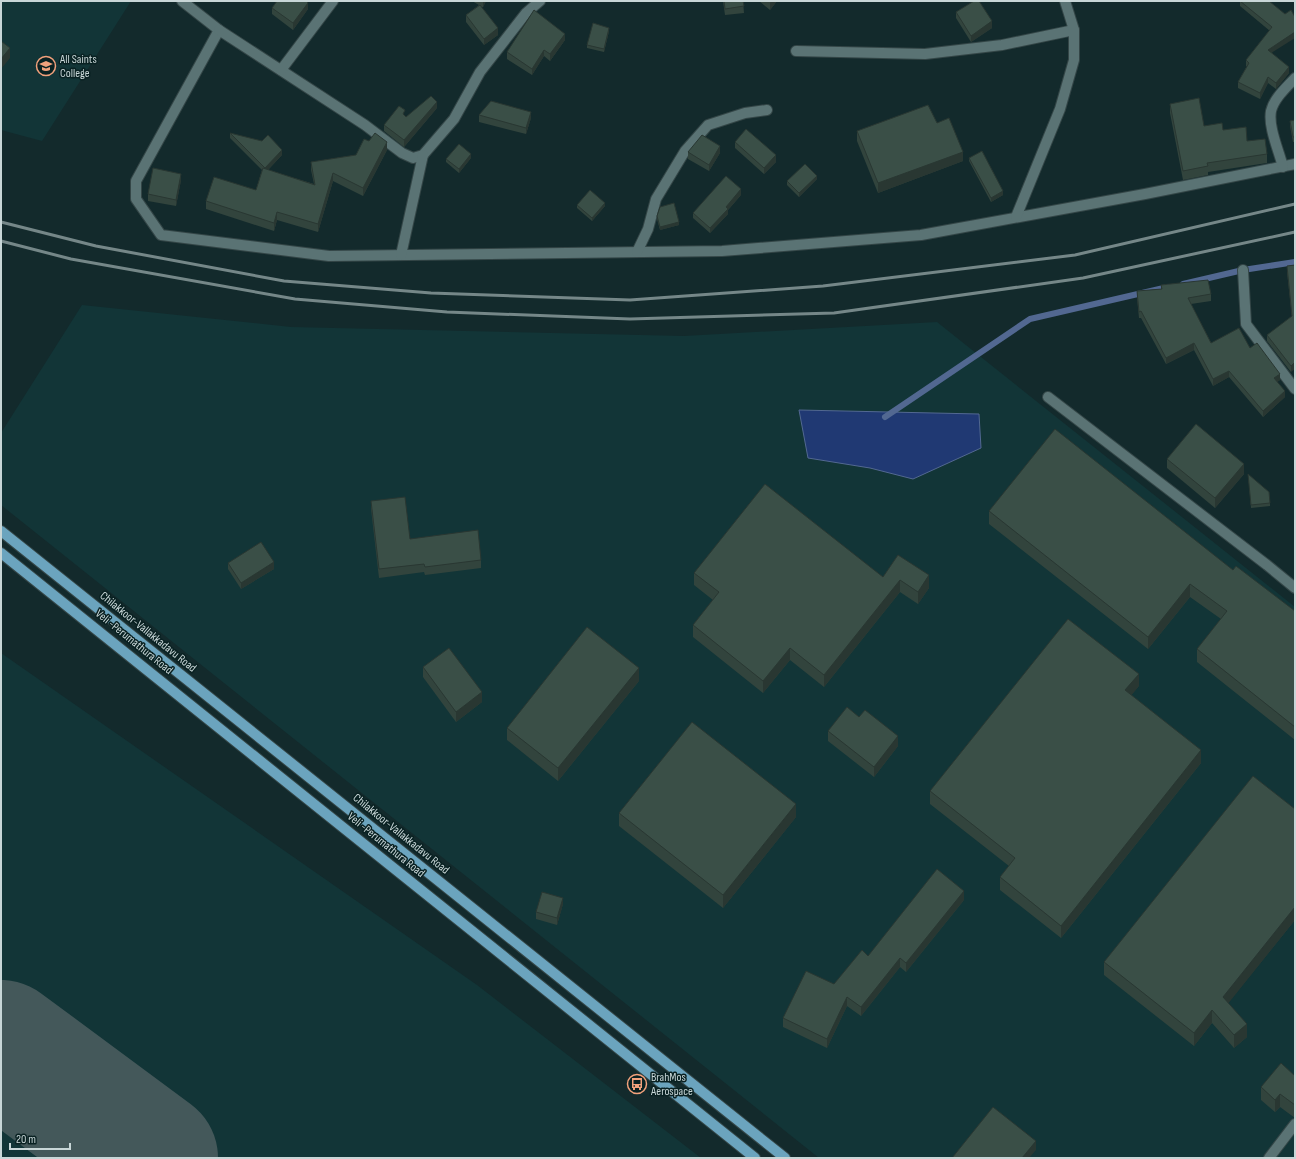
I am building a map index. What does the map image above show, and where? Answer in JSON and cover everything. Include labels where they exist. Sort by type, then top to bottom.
[{"type":"main road","name":"Chilakkoor-Vallakkadavu Road","points":[[1,531],[785,1158]]},
{"type":"main road","name":"Veli -Perumathura Road","points":[[1,553],[755,1158]]},
{"type":"street","points":[[182,1],[219,30],[365,125],[402,153],[413,158],[423,155]]},
{"type":"street","points":[[281,70],[333,1]]},
{"type":"street","points":[[401,255],[423,155],[454,119],[485,66],[526,13],[540,1]]},
{"type":"street","points":[[1016,217],[1060,109],[1074,60],[1074,30],[1064,1]]},
{"type":"street","points":[[219,30],[136,181],[136,199],[161,235],[329,256],[722,251],[921,235],[1295,164]]},
{"type":"street","points":[[796,51],[925,54],[1002,45],[1074,30]]},
{"type":"street","points":[[1283,167],[1272,127],[1271,111],[1277,98],[1295,78]]},
{"type":"street","points":[[637,252],[648,229],[656,200],[685,151],[708,125],[744,113],[767,110]]},
{"type":"street","points":[[1243,270],[1246,324],[1295,388]]},
{"type":"street","points":[[1048,397],[1261,560],[1295,588]]},
{"type":"street","points":[[1269,1158],[1295,1124]]},
{"type":"shaded area","name":"All Saints College","points":[[1,1],[131,1],[42,141],[1,130]]},
{"type":"shaded area","points":[[82,305],[291,327],[684,336],[937,322],[1295,607],[1295,1158],[819,1158],[1,505],[1,433]]},
{"type":"shaded area","points":[[1,653],[477,985],[701,1158],[1,1158]]},
{"type":"water","points":[[799,410],[979,414],[981,448],[913,479],[870,468],[808,458]]},
{"type":"building","points":[[277,1],[306,1],[308,3],[293,23],[272,8]]},
{"type":"building","points":[[724,1],[743,1],[744,6],[725,9]]},
{"type":"building","points":[[974,1],[979,1],[992,21],[971,36],[956,12]]},
{"type":"building","points":[[1240,1],[1269,1],[1285,14],[1291,10],[1295,17],[1295,32],[1268,50],[1289,67],[1276,83],[1268,77],[1260,93],[1238,82],[1249,63],[1246,60],[1272,27]]},
{"type":"building","points":[[480,5],[498,28],[484,39],[466,15]]},
{"type":"building","points":[[534,10],[565,34],[550,54],[544,50],[532,69],[507,52]]},
{"type":"building","points":[[593,23],[609,28],[604,49],[587,45]]},
{"type":"building","points":[[1,41],[10,48],[1,59]]},
{"type":"building","points":[[431,96],[437,102],[404,140],[384,125],[399,106],[405,110],[403,114],[406,117]]},
{"type":"building","points":[[1199,98],[1204,126],[1222,123],[1223,130],[1246,127],[1247,141],[1265,139],[1267,154],[1207,163],[1208,166],[1183,171],[1170,104]]},
{"type":"building","points":[[491,101],[531,112],[526,128],[479,115]]},
{"type":"building","points":[[928,105],[937,123],[949,118],[963,152],[878,183],[857,131]]},
{"type":"building","points":[[1295,120],[1295,137],[1293,137],[1290,121]]},
{"type":"building","points":[[746,129],[776,155],[764,168],[735,142]]},
{"type":"building","points":[[230,133],[262,141],[268,135],[282,150],[265,168]]},
{"type":"building","points":[[375,133],[387,142],[363,188],[333,173],[318,224],[277,212],[274,223],[206,201],[214,177],[256,190],[263,168],[315,185],[311,162],[356,155],[364,139],[369,141]]},
{"type":"building","points":[[702,135],[720,146],[709,165],[688,152]]},
{"type":"building","points":[[459,144],[471,154],[459,169],[446,159]]},
{"type":"building","points":[[982,151],[1003,191],[991,198],[969,158]]},
{"type":"building","points":[[805,164],[817,176],[799,193],[787,181]]},
{"type":"building","points":[[153,168],[181,174],[176,200],[148,194]]},
{"type":"building","points":[[726,176],[741,189],[726,207],[728,209],[710,228],[693,213]]},
{"type":"building","points":[[590,190],[605,203],[592,218],[577,205]]},
{"type":"building","points":[[674,203],[679,222],[660,227],[657,216],[660,207]]},
{"type":"building","points":[[1295,265],[1295,362],[1291,366],[1267,335],[1292,316],[1287,266]]},
{"type":"building","points":[[1208,280],[1211,294],[1188,298],[1211,343],[1239,328],[1250,348],[1257,343],[1280,374],[1274,378],[1285,391],[1263,411],[1229,371],[1213,379],[1194,343],[1166,358],[1141,311],[1139,312],[1137,291],[1162,289],[1161,285]]},
{"type":"building","points":[[1196,424],[1244,464],[1215,498],[1167,459]]},
{"type":"building","points":[[1055,429],[1233,570],[1236,566],[1295,611],[1295,727],[1197,649],[1227,611],[1190,584],[1148,637],[989,511]]},
{"type":"building","points":[[1248,474],[1269,492],[1270,503],[1251,505]]},
{"type":"building","points":[[765,484],[883,577],[898,555],[929,575],[918,592],[900,580],[824,675],[790,648],[763,681],[693,625],[719,592],[694,573]]},
{"type":"building","points":[[405,497],[410,539],[478,530],[481,560],[425,567],[424,564],[379,569],[371,501]]},
{"type":"building","points":[[261,542],[274,562],[241,583],[228,563]]},
{"type":"building","points":[[1068,619],[1139,674],[1125,690],[1201,750],[1061,926],[1000,877],[1015,858],[930,791]]},
{"type":"building","points":[[587,627],[639,668],[558,768],[507,728]]},
{"type":"building","points":[[449,648],[482,692],[456,712],[423,667]]},
{"type":"building","points":[[847,707],[859,717],[865,710],[898,736],[874,767],[828,731]]},
{"type":"building","points":[[692,722],[796,804],[723,895],[619,813]]},
{"type":"building","points":[[1253,776],[1295,809],[1295,907],[1223,997],[1247,1024],[1234,1035],[1212,1010],[1194,1033],[1104,962]]},
{"type":"building","points":[[937,869],[964,891],[906,963],[900,958],[861,1007],[847,997],[827,1039],[783,1018],[806,971],[834,984],[862,950],[868,956]]},
{"type":"building","points":[[542,892],[563,898],[557,918],[536,912]]},
{"type":"building","points":[[1281,1063],[1295,1076],[1295,1105],[1280,1094],[1275,1100],[1261,1087]]},
{"type":"building","points":[[993,1107],[1036,1141],[1022,1158],[952,1158]]},
{"type":"waterway","points":[[1183,284],[1243,270],[1295,262]]},
{"type":"waterway","points":[[885,417],[1030,319],[1168,287]]},
{"type":"runway","points":[[1,1047],[151,1158]]},
{"type":"railway","points":[[1,222],[96,246],[284,281],[431,293],[630,300],[823,286],[1075,255],[1295,204]]},
{"type":"railway","points":[[1,241],[71,259],[295,299],[447,312],[630,319],[834,313],[1083,278],[1295,232]]},
{"type":"place","name":"All Saints College","points":[[46,66]]},
{"type":"place","name":"BrahMos Aerospace","points":[[637,1084]]}]
